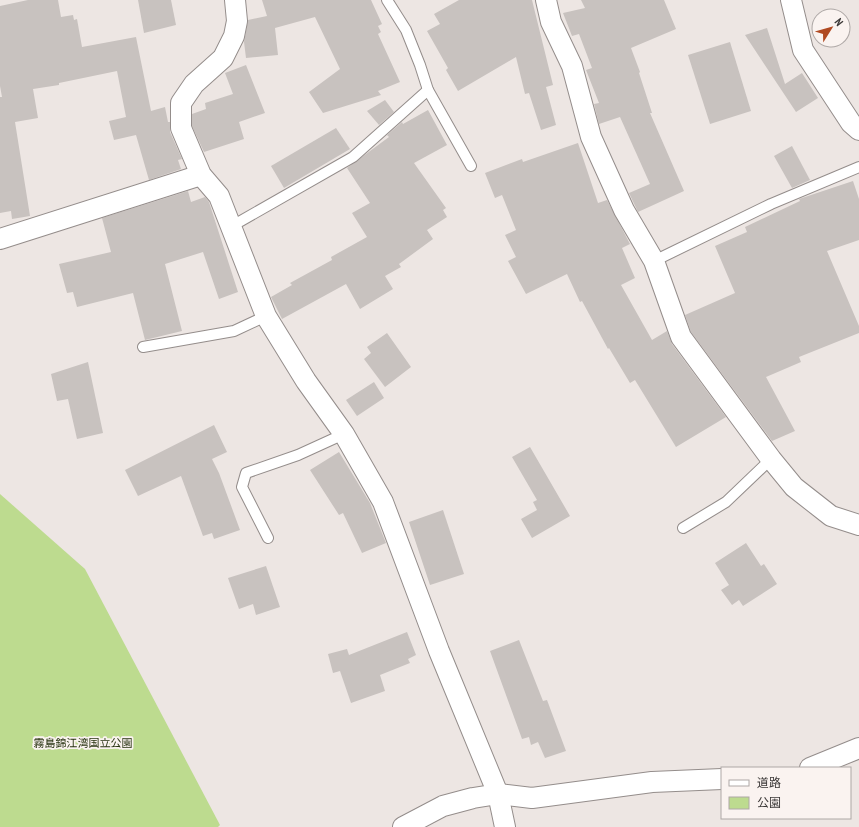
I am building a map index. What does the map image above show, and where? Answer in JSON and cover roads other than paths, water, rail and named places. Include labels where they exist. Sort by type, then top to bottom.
[{"type":"street","points":[[235,0],[237,21],[234,36],[223,58],[194,84],[181,102],[181,128],[201,176],[219,196],[266,316],[306,381],[344,434],[383,502],[439,651],[498,794],[505,827]]},
{"type":"street","points":[[546,0],[551,22],[572,66],[590,136],[624,210],[654,261],[681,337],[771,459],[794,487],[831,516],[859,525]]},
{"type":"street","points":[[791,0],[803,50],[851,123],[859,130]]},
{"type":"street","points":[[0,239],[201,176]]},
{"type":"street","points":[[812,767],[859,748]]},
{"type":"street","points":[[403,827],[443,806],[473,798],[498,794],[532,798],[652,782],[721,780]]},
{"type":"lane","points":[[387,0],[406,30],[420,64],[428,90],[471,166]]},
{"type":"lane","points":[[232,226],[353,157],[428,90]]},
{"type":"lane","points":[[654,261],[771,204],[859,168]]},
{"type":"lane","points":[[143,347],[234,331],[266,316]]},
{"type":"lane","points":[[268,538],[242,487],[246,473],[298,455],[344,434]]},
{"type":"lane","points":[[682,528],[726,502],[771,459]]},
{"type":"park label","name":"霧島錦江湾国立公園","points":[[83,743]]}]
